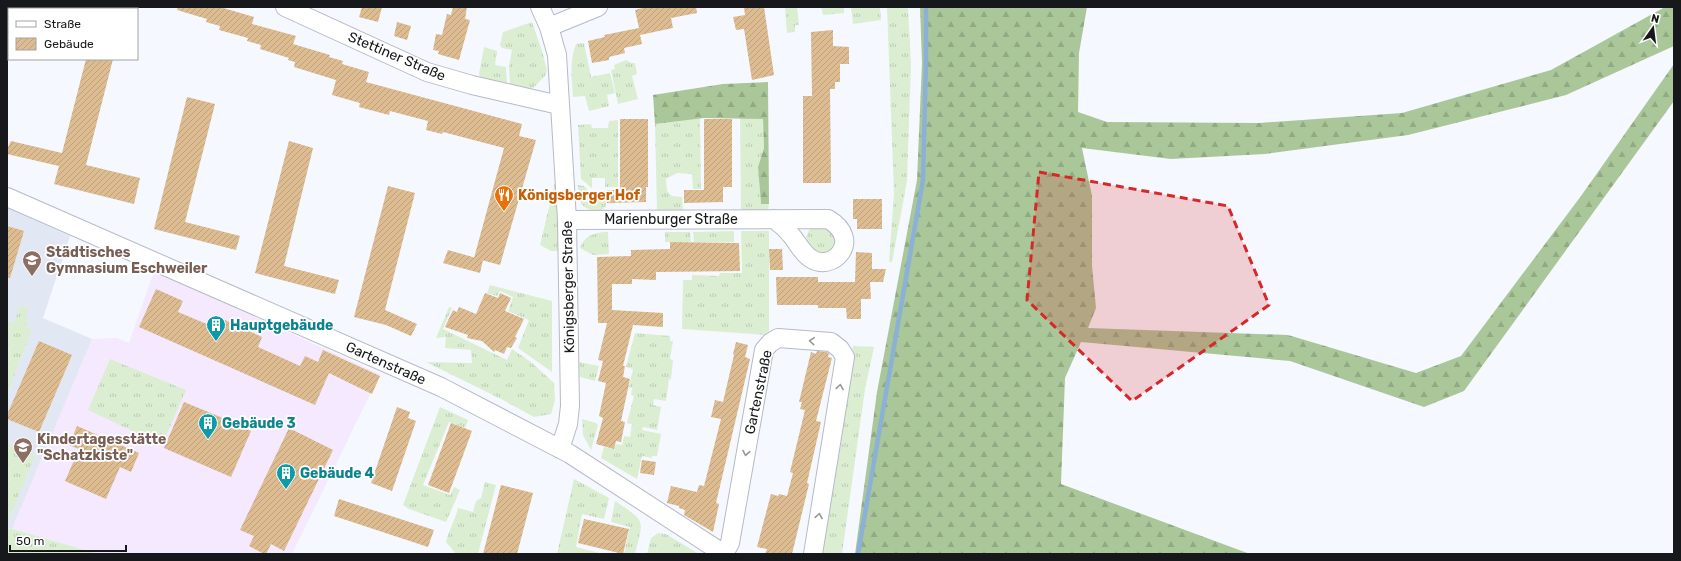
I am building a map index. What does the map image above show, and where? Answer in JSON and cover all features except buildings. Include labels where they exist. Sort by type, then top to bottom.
[{"type":"street","name":"Stettiner Straße","points":[[285,7],[428,72],[472,85],[559,105]]},
{"type":"street","name":"Königsberger Straße","points":[[540,7],[549,27],[557,55],[567,220],[570,406],[568,424],[560,449]]},
{"type":"street","points":[[549,27],[598,7]]},
{"type":"street","name":"Gartenstraße","points":[[7,197],[440,387],[560,449],[724,554],[730,543],[764,350],[770,342],[778,338],[830,342],[840,349],[845,357],[813,554]]},
{"type":"street","name":"Marienburger Straße","points":[[567,220],[774,219]]},
{"type":"highlighted area","points":[[1039,172],[1228,206],[1269,305],[1132,401],[1027,300]]},
{"type":"shaded area","points":[[7,208],[70,236],[43,318],[92,339],[12,529],[7,528]]},
{"type":"shaded area","points":[[154,271],[380,374],[292,554],[99,554],[12,529],[92,339],[117,338],[129,343]]},
{"type":"green space","points":[[785,7],[797,7],[799,25],[795,25],[795,32],[787,33]]},
{"type":"green space","points":[[821,7],[844,7],[844,13],[823,15]]},
{"type":"green space","points":[[851,7],[880,7],[881,20],[853,24]]},
{"type":"green space","points":[[887,7],[908,7],[911,64],[907,181],[892,262],[889,262],[894,193]]},
{"type":"green space","points":[[920,7],[1087,7],[1079,53],[1078,112],[1107,122],[1259,123],[1402,113],[1551,70],[1665,7],[1674,7],[1674,46],[1566,95],[1408,135],[1265,154],[1171,159],[1082,148],[1092,196],[1092,266],[1096,308],[1088,328],[1288,335],[1416,373],[1461,356],[1581,196],[1674,64],[1674,101],[1464,391],[1424,407],[1290,361],[1081,342],[1065,378],[1061,484],[1250,554],[855,554],[877,392],[917,180],[922,63]]},
{"type":"green space","points":[[532,22],[547,70],[545,76],[533,88],[527,89],[510,85],[509,67],[512,50],[502,48],[500,45],[503,32]]},
{"type":"green space","points":[[584,43],[591,77],[610,73],[615,93],[607,95],[609,106],[589,111],[585,96],[573,97],[572,57],[576,44]]},
{"type":"green space","points":[[484,47],[497,51],[495,65],[506,67],[507,84],[481,79],[479,74]]},
{"type":"green space","points":[[626,60],[631,63],[635,63],[637,74],[632,76],[638,99],[618,104],[611,70],[615,69],[614,65]]},
{"type":"green space","points":[[768,82],[769,204],[761,204],[758,167],[764,148],[763,119],[704,118],[655,124],[653,95],[723,84]]},
{"type":"green space","points":[[700,118],[701,189],[693,189],[692,174],[677,173],[666,179],[667,191],[672,196],[682,197],[683,211],[657,211],[655,124]]},
{"type":"green space","points":[[740,118],[763,119],[764,148],[758,167],[761,204],[769,204],[768,211],[741,210]]},
{"type":"green space","points":[[618,120],[618,187],[605,187],[605,178],[592,178],[592,188],[581,179],[578,125],[591,124],[592,128],[608,128],[609,121]]},
{"type":"green space","points":[[556,178],[560,251],[551,251],[540,245]]},
{"type":"green space","points":[[578,185],[584,186],[593,196],[605,199],[606,206],[600,212],[585,207],[580,201]]},
{"type":"green space","points":[[827,224],[838,240],[831,253],[815,255],[806,239],[808,232],[811,228]]},
{"type":"green space","points":[[734,231],[734,242],[694,242],[693,232]]},
{"type":"green space","points":[[741,231],[769,231],[769,335],[682,329],[683,280],[692,280],[692,275],[719,276],[720,273],[742,273]]},
{"type":"green space","points":[[603,232],[608,232],[609,254],[593,255],[580,248],[586,238]]},
{"type":"green space","points":[[665,232],[690,232],[691,242],[665,242]]},
{"type":"green space","points":[[490,285],[552,301],[552,372],[518,348],[529,320],[508,311],[513,297],[500,291],[497,296],[487,293]]},
{"type":"green space","points":[[21,305],[29,308],[26,317],[29,319],[25,327],[32,330],[7,394],[7,322],[13,324]]},
{"type":"green space","points":[[449,307],[452,308],[443,329],[507,360],[512,349],[531,362],[554,383],[555,400],[551,414],[534,417],[426,362],[472,363],[471,350],[445,348],[446,337],[436,338]]},
{"type":"green space","points":[[635,333],[670,336],[670,341],[673,341],[670,359],[673,360],[671,379],[669,379],[666,401],[654,399],[653,405],[661,407],[657,430],[643,427],[642,430],[661,434],[657,456],[652,456],[652,458],[642,456],[637,479],[601,458],[604,447],[614,449],[616,444],[622,445],[624,436],[630,437],[632,424],[627,423],[634,396],[631,395],[632,388],[629,387],[633,369],[626,367]]},
{"type":"green space","points":[[853,346],[874,347],[865,389],[842,554],[822,554]]},
{"type":"green space","points":[[110,359],[186,390],[162,445],[88,410]]},
{"type":"green space","points":[[579,362],[599,366],[595,381],[580,377]]},
{"type":"green space","points":[[440,407],[468,420],[465,428],[449,422],[423,485],[450,495],[454,487],[460,490],[446,522],[409,509],[403,505]]},
{"type":"green space","points":[[582,419],[598,425],[591,450],[583,435]]},
{"type":"green space","points":[[7,444],[35,456],[7,524]]},
{"type":"green space","points":[[574,479],[609,498],[604,519],[582,514],[576,547],[603,554],[557,554]]},
{"type":"green space","points":[[485,482],[496,485],[478,554],[456,554],[446,542],[458,508],[473,512],[476,501],[481,498]]},
{"type":"green space","points":[[615,501],[632,513],[640,522],[641,527],[635,554],[624,554],[630,527],[611,522]]},
{"type":"green space","points":[[7,528],[12,529],[99,554],[7,554]]},
{"type":"green space","points":[[658,533],[666,534],[699,554],[647,554],[651,538]]},
{"type":"waterway","points":[[858,554],[923,180],[926,7]]},
{"type":"place","name":"Königsberger Hof","points":[[504,212]]},
{"type":"place","name":"Städtisches Gymnasium Eschweiler","points":[[32,277]]},
{"type":"place","name":"Hauptgebäude","points":[[216,342]]},
{"type":"place","name":"Gebäude 3","points":[[208,440]]},
{"type":"place","name":"Kindertagesstätte \"Schatzkiste\"","points":[[23,464]]},
{"type":"place","name":"Gebäude 4","points":[[286,490]]}]
